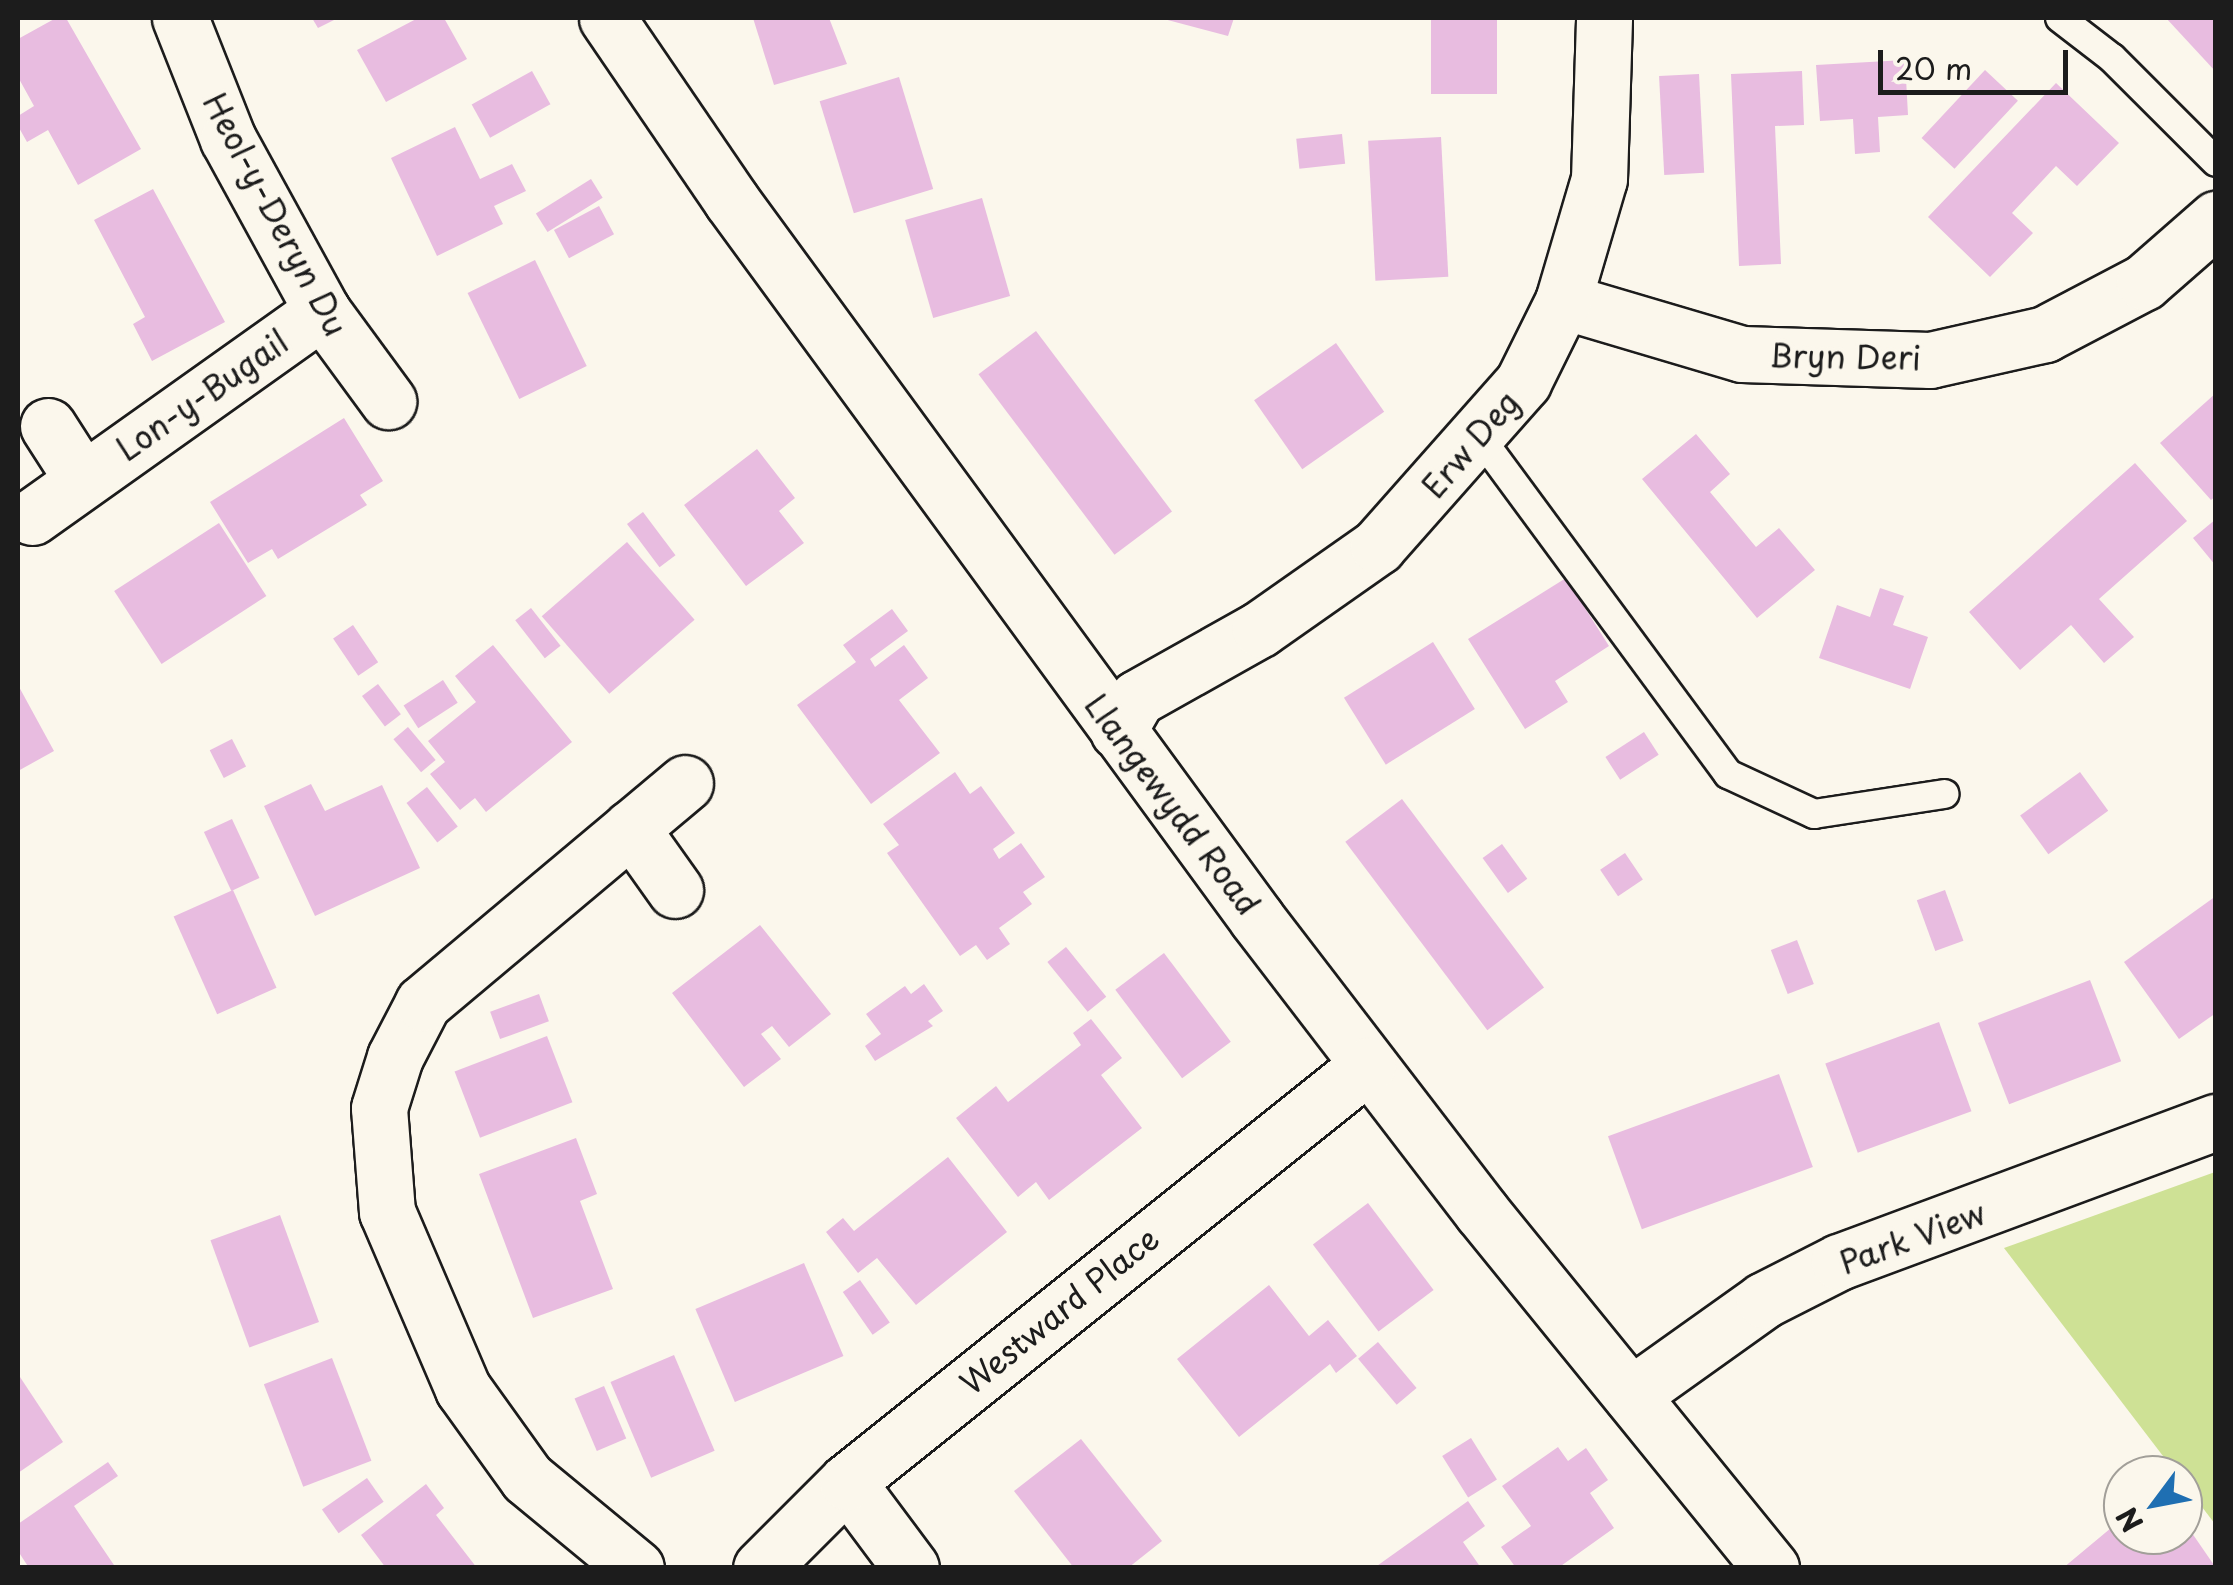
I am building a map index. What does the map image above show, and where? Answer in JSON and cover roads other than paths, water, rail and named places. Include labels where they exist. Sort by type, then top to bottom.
[{"type":"street","name":"Heol-y-Deryn Du","points":[[180,18],[228,139],[322,311],[388,401]]},
{"type":"street","name":"Llangewydd Road","points":[[607,18],[731,200],[1118,732],[1368,1066],[1770,1568]]},
{"type":"street","name":"Erw Deg","points":[[1118,732],[1137,698],[1260,629],[1378,546],[1523,382],[1563,300],[1599,179],[1604,18]]},
{"type":"street","name":"Bryn Deri","points":[[1563,300],[1742,354],[1930,360],[2045,334],[2144,282],[2216,219]]},
{"type":"street","name":"Lon-y-Bugail","points":[[32,517],[322,311]]},
{"type":"street","name":"Lon-y-Bugail","points":[[48,426],[82,479]]},
{"type":"street","points":[[636,1568],[526,1478],[463,1389],[387,1212],[379,1108],[394,1057],[423,1003],[685,783]]},
{"type":"street","points":[[631,828],[675,890]]},
{"type":"street","name":"Westward Place","points":[[761,1568],[847,1482],[1368,1066]]},
{"type":"street","name":"Park View","points":[[1631,1395],[1764,1300],[1839,1262],[2216,1122]]},
{"type":"street","points":[[847,1482],[910,1568]]},
{"type":"lane","points":[[2060,18],[2112,58],[2216,162]]},
{"type":"lane","points":[[1479,436],[1728,774],[1814,814],[1944,794]]}]
